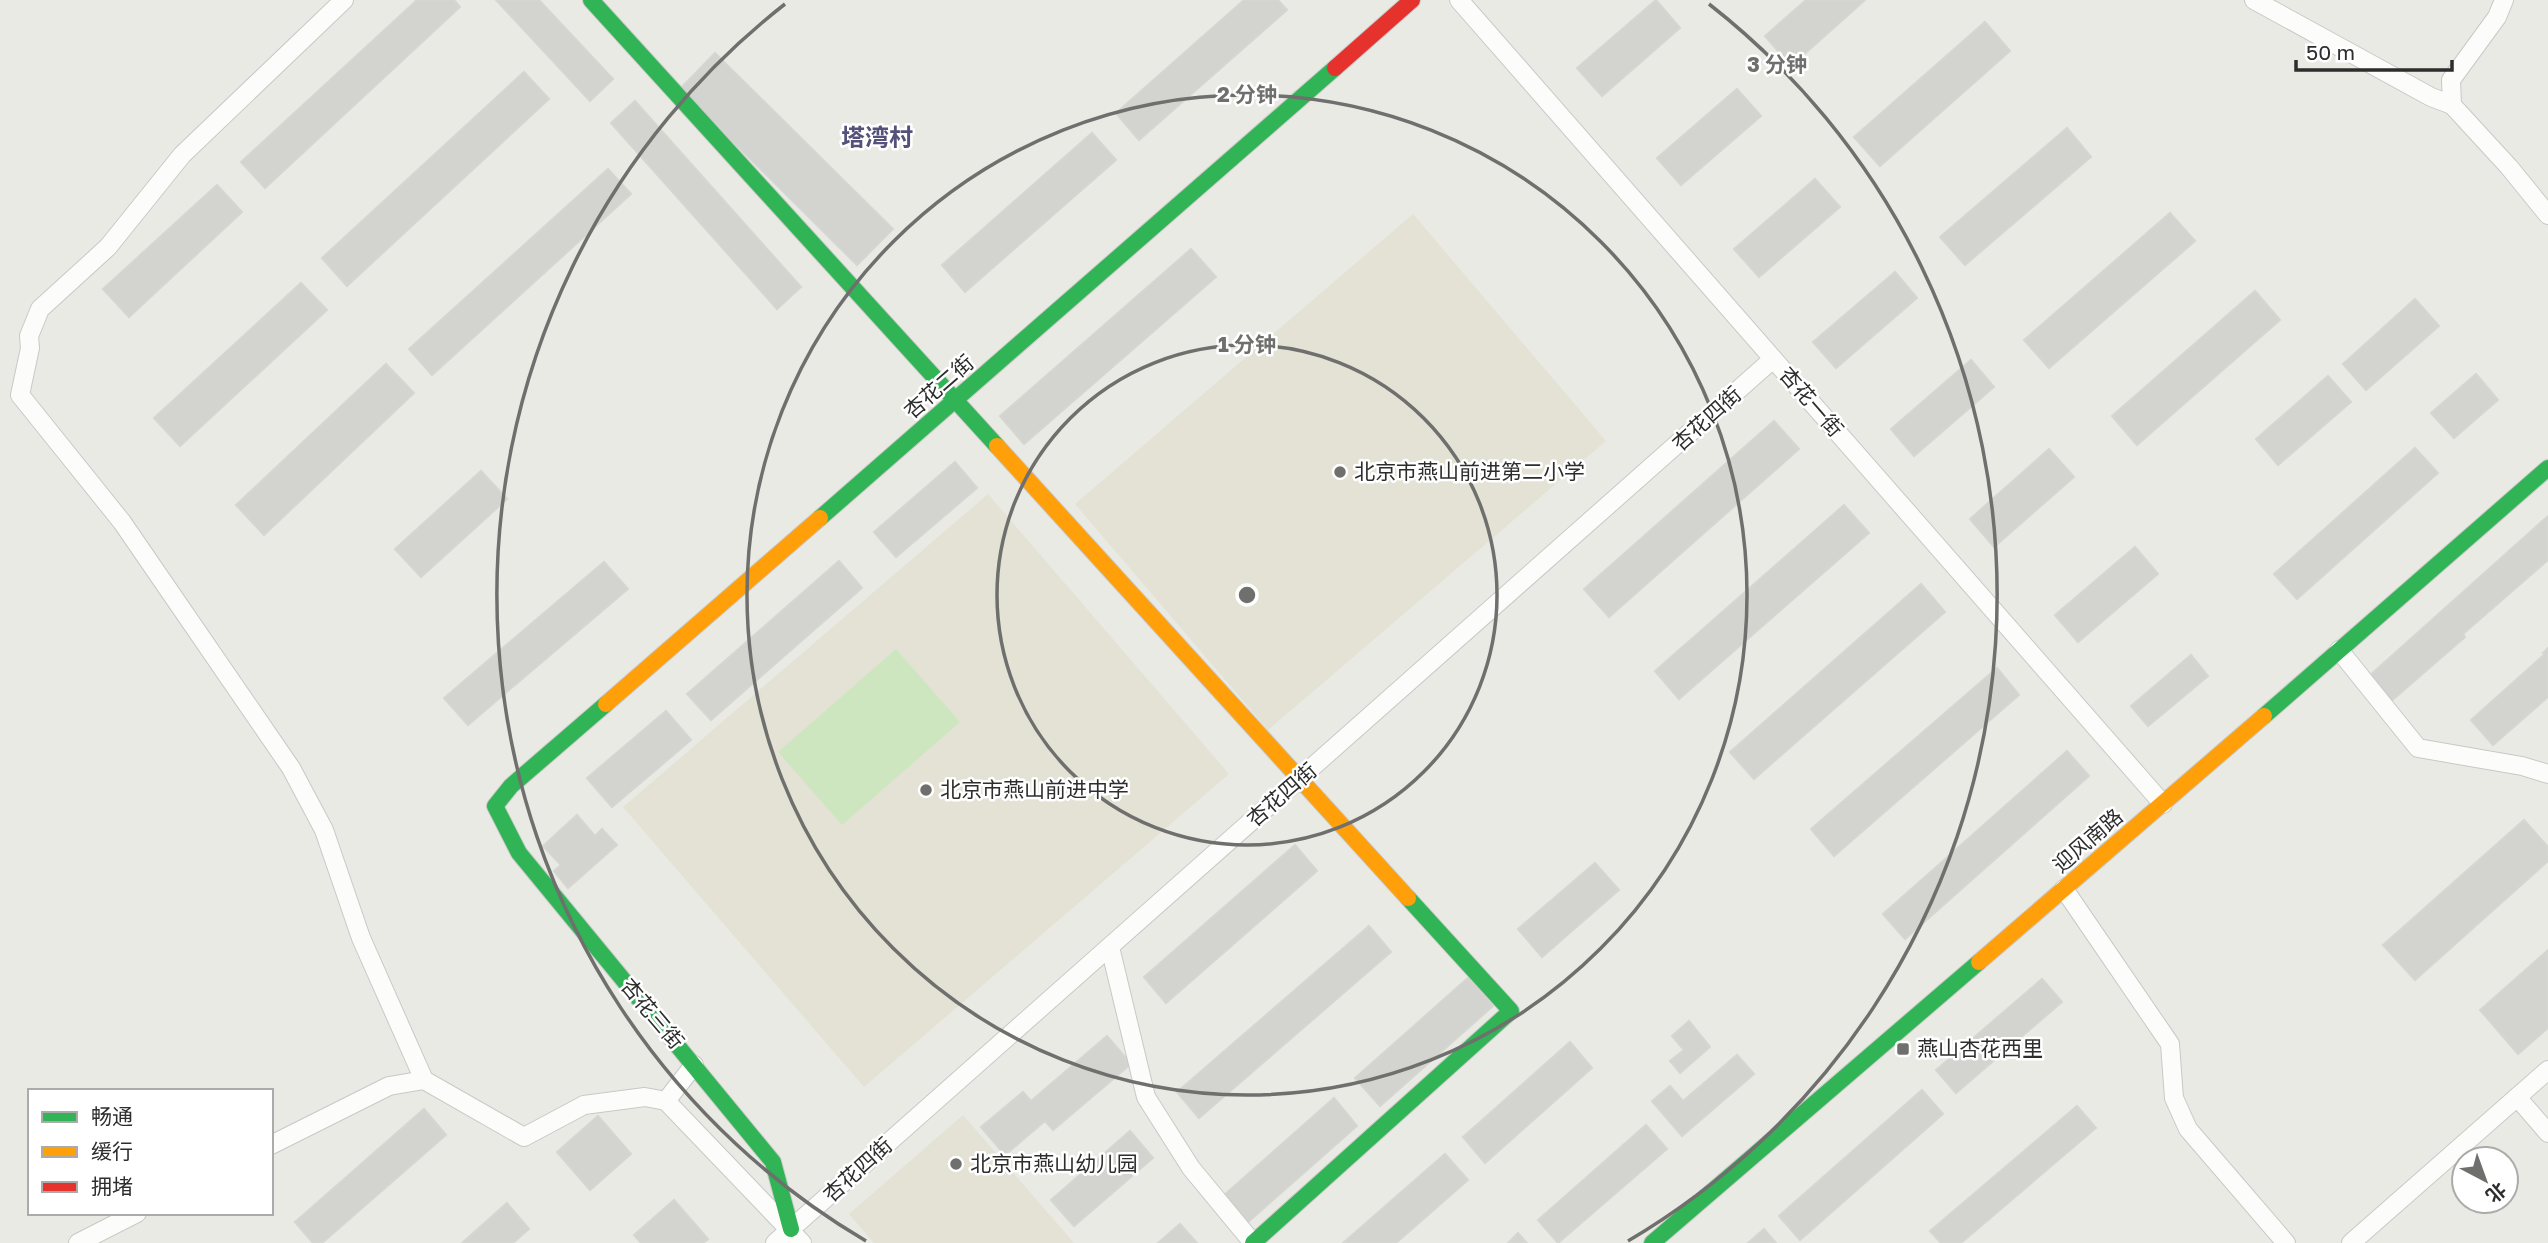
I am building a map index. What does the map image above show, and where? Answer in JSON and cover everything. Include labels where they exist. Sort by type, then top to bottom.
[{"type":"street","points":[[344,0],[183,155],[108,247],[40,309],[29,336],[30,348],[20,395],[122,522],[291,768],[324,830],[360,938],[424,1080],[524,1137],[584,1105],[645,1097],[666,1101],[797,1236]]},
{"type":"street","points":[[591,0],[1511,1011],[1253,1243],[1191,1168],[1146,1097],[1110,947]]},
{"type":"street","name":"杏花二街","points":[[495,806],[511,786],[956,401],[1412,0]]},
{"type":"street","name":"杏花一街","points":[[1459,0],[2163,804]]},
{"type":"street","points":[[2254,0],[2431,97],[2452,105],[2509,167],[2548,215]]},
{"type":"street","points":[[2452,105],[2451,80],[2497,17],[2504,0]]},
{"type":"street","name":"杏花四街","points":[[775,1243],[797,1236],[1110,947],[1773,359]]},
{"type":"street","name":"迎风南路","points":[[1652,1243],[2163,804],[2548,468]]},
{"type":"street","points":[[2339,650],[2418,748],[2522,766],[2548,774]]},
{"type":"street","name":"杏花三街","points":[[495,806],[519,853],[773,1162],[797,1236]]},
{"type":"street","points":[[2064,889],[2170,1044],[2174,1098],[2188,1129],[2286,1243]]},
{"type":"street","points":[[666,1101],[694,1065]]},
{"type":"street","points":[[2351,1243],[2548,1070]]},
{"type":"street","points":[[273,1145],[389,1086],[424,1080]]},
{"type":"street","points":[[2517,1097],[2548,1133]]},
{"type":"street","points":[[78,1243],[133,1215]]},
{"type":"shaded area","name":"北京市燕山前进第二小学","points":[[1413,214],[1606,441],[1268,730],[1075,504]]},
{"type":"shaded area","name":"北京市燕山前进中学","points":[[988,494],[1229,774],[864,1087],[623,807]]},
{"type":"shaded area","name":"北京市燕山幼儿园","points":[[963,1115],[1074,1243],[874,1243],[849,1214]]},
{"type":"green space","points":[[896,649],[960,722],[842,825],[778,752]]},
{"type":"building","points":[[417,0],[454,0],[460,7],[265,188],[241,162]]},
{"type":"building","points":[[496,0],[539,0],[613,79],[590,101]]},
{"type":"building","points":[[1244,0],[1278,0],[1287,10],[1139,140],[1116,113]]},
{"type":"building","points":[[1656,0],[1680,28],[1602,96],[1577,68]]},
{"type":"building","points":[[1806,0],[1865,0],[1791,66],[1765,36]]},
{"type":"building","points":[[1985,22],[2010,51],[1880,166],[1854,137]]},
{"type":"building","points":[[715,53],[893,229],[857,265],[680,89]]},
{"type":"building","points":[[524,72],[549,99],[347,286],[322,258]]},
{"type":"building","points":[[1737,89],[1761,116],[1681,185],[1657,158]]},
{"type":"building","points":[[635,101],[801,287],[777,309],[611,123]]},
{"type":"building","points":[[2067,128],[2091,157],[1965,265],[1940,237]]},
{"type":"building","points":[[1092,133],[1116,160],[965,292],[942,265]]},
{"type":"building","points":[[608,169],[631,194],[432,375],[409,349]]},
{"type":"building","points":[[1815,179],[1840,207],[1759,277],[1734,249]]},
{"type":"building","points":[[217,185],[242,212],[129,317],[103,289]]},
{"type":"building","points":[[2170,213],[2195,241],[2049,368],[2024,340]]},
{"type":"building","points":[[1191,249],[1216,277],[1024,444],[1000,416]]},
{"type":"building","points":[[1895,272],[1917,298],[1836,368],[1813,342]]},
{"type":"building","points":[[301,283],[327,310],[180,446],[154,418]]},
{"type":"building","points":[[2255,291],[2280,320],[2137,445],[2112,416]]},
{"type":"building","points":[[2415,299],[2439,326],[2366,390],[2343,364]]},
{"type":"building","points":[[1971,360],[1994,387],[1914,456],[1891,429]]},
{"type":"building","points":[[386,364],[414,393],[264,535],[236,505]]},
{"type":"building","points":[[2476,374],[2498,400],[2454,438],[2431,413]]},
{"type":"building","points":[[2328,376],[2351,402],[2278,465],[2256,439]]},
{"type":"building","points":[[1774,421],[1799,449],[1609,617],[1584,589]]},
{"type":"building","points":[[2415,448],[2438,473],[2297,599],[2274,574]]},
{"type":"building","points":[[2049,449],[2074,477],[1994,547],[1970,519]]},
{"type":"building","points":[[955,462],[977,488],[896,557],[874,532]]},
{"type":"building","points":[[481,471],[507,499],[421,577],[395,549]]},
{"type":"building","points":[[1844,505],[1869,533],[1679,699],[1655,671]]},
{"type":"building","points":[[2548,516],[2548,560],[2390,702],[2368,677]]},
{"type":"building","points":[[2135,547],[2158,574],[2078,642],[2055,615]]},
{"type":"building","points":[[839,561],[862,588],[711,720],[687,694]]},
{"type":"building","points":[[604,562],[628,589],[468,725],[444,698]]},
{"type":"building","points":[[1921,584],[1945,612],[1754,779],[1730,752]]},
{"type":"building","points":[[2548,648],[2548,697],[2493,745],[2471,720],[2545,654],[2543,653]]},
{"type":"building","points":[[2191,655],[2208,676],[2148,726],[2131,706]]},
{"type":"building","points":[[1997,668],[2019,695],[1834,856],[1811,829]]},
{"type":"building","points":[[666,711],[691,740],[612,807],[587,778]]},
{"type":"building","points":[[2067,751],[2089,776],[1905,939],[1883,914]]},
{"type":"building","points":[[577,815],[595,836],[602,829],[617,845],[568,888],[554,871],[561,865],[543,846]]},
{"type":"building","points":[[2524,820],[2548,847],[2548,861],[2415,980],[2383,945]]},
{"type":"building","points":[[1295,845],[1317,871],[1166,1003],[1144,977]]},
{"type":"building","points":[[1595,863],[1619,890],[1542,957],[1518,929]]},
{"type":"building","points":[[1369,926],[1391,952],[1199,1118],[1177,1092]]},
{"type":"building","points":[[2548,950],[2548,1028],[2518,1054],[2480,1010]]},
{"type":"building","points":[[1468,978],[1493,1006],[1380,1106],[1355,1078]]},
{"type":"building","points":[[2042,979],[2062,1002],[1956,1093],[1936,1070]]},
{"type":"building","points":[[1689,1021],[1710,1047],[1680,1073],[1670,1061],[1684,1050],[1672,1036]]},
{"type":"building","points":[[1107,1036],[1131,1064],[1053,1130],[1045,1121],[1005,1155],[981,1127],[1023,1092],[1031,1101]]},
{"type":"building","points":[[1570,1042],[1592,1068],[1485,1163],[1463,1137]]},
{"type":"building","points":[[1737,1055],[1754,1074],[1682,1136],[1652,1101],[1670,1086],[1683,1101]]},
{"type":"building","points":[[1922,1090],[1943,1114],[1800,1240],[1779,1216]]},
{"type":"building","points":[[1334,1098],[1357,1126],[1247,1223],[1223,1196]]},
{"type":"building","points":[[2077,1106],[2096,1128],[1961,1243],[1941,1243],[1930,1231]]},
{"type":"building","points":[[424,1109],[446,1135],[322,1243],[313,1243],[295,1222]]},
{"type":"building","points":[[598,1116],[631,1154],[590,1190],[557,1152]]},
{"type":"building","points":[[1646,1125],[1667,1149],[1558,1243],[1538,1220]]},
{"type":"building","points":[[1130,1131],[1153,1158],[1074,1226],[1051,1200]]},
{"type":"building","points":[[1445,1154],[1468,1180],[1396,1243],[1343,1243]]},
{"type":"building","points":[[674,1200],[708,1239],[703,1243],[641,1243],[634,1235]]},
{"type":"building","points":[[507,1203],[529,1229],[513,1243],[462,1243]]},
{"type":"building","points":[[1180,1224],[1197,1243],[1158,1243]]},
{"type":"building","points":[[1764,1229],[1776,1243],[1748,1243]]},
{"type":"building","points":[[1518,1233],[1527,1243],[1508,1243]]},
{"type":"traffic: fast","points":[[591,0],[997,446]]},
{"type":"traffic: fast","points":[[820,518],[1335,68]]},
{"type":"traffic: fast","points":[[2264,716],[2548,468]]},
{"type":"traffic: fast","points":[[606,704],[511,786],[495,806],[519,853],[773,1162],[791,1229]]},
{"type":"traffic: fast","points":[[1253,1243],[1511,1011],[1408,898]]},
{"type":"traffic: fast","points":[[1652,1243],[1979,962]]},
{"type":"traffic: slow","points":[[997,446],[1408,898]]},
{"type":"traffic: slow","points":[[606,704],[820,518]]},
{"type":"traffic: slow","points":[[1979,962],[2264,716]]},
{"type":"traffic: jam","points":[[1335,68],[1412,0]]},
{"type":"place","name":"北京市燕山前进第二小学","points":[[1340,472]]},
{"type":"place","name":"北京市燕山前进中学","points":[[926,790]]},
{"type":"place","name":"燕山杏花西里","points":[[1903,1049]]},
{"type":"place","name":"北京市燕山幼儿园","points":[[956,1164]]},
{"type":"district","name":"塔湾村","points":[[877,138]]}]
